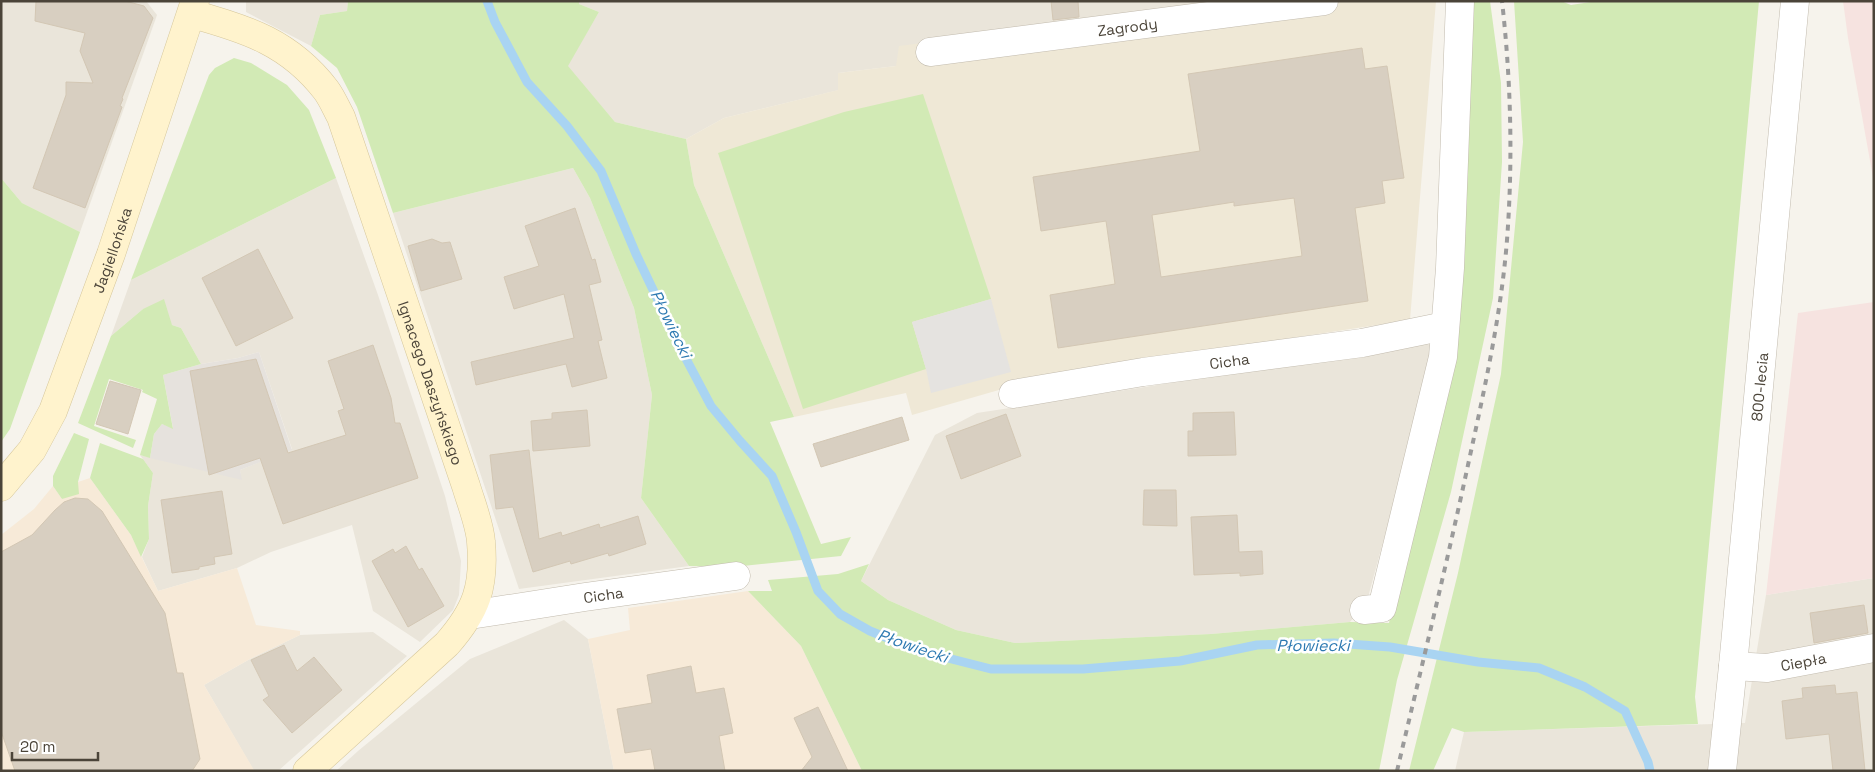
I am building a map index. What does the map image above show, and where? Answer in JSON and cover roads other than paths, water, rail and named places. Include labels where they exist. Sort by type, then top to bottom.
[{"type":"street","name":"Zagrody","points":[[930,52],[1324,1]]},
{"type":"street","points":[[1364,610],[1382,608],[1441,366],[1450,268],[1460,1]]},
{"type":"street","name":"800-lecia","points":[[1722,771],[1795,1]]},
{"type":"street","name":"Jagiellońska","points":[[1,487],[32,450],[53,411],[96,297],[194,8]]},
{"type":"street","name":"Ignacego Daszyńskiego","points":[[194,8],[244,29],[288,52],[326,90],[341,116],[466,486],[481,541],[480,588],[470,615],[447,644],[307,771]]},
{"type":"street","name":"Cicha","points":[[1012,394],[1143,372],[1362,343],[1445,326]]},
{"type":"street","name":"Cicha","points":[[470,615],[736,576]]},
{"type":"street","name":"Ciepła","points":[[1733,666],[1767,668],[1874,648]]},
{"type":"waterway","name":"Płowiecki","points":[[487,1],[495,22],[527,82],[567,126],[601,171],[636,254],[684,355],[711,406],[772,476],[818,591],[840,614],[870,631],[920,651],[991,669],[1083,669],[1180,661],[1257,645],[1334,643],[1390,647],[1478,662],[1539,668],[1585,687],[1625,711],[1648,762],[1650,771]]},
{"type":"railway","points":[[1397,771],[1468,465],[1501,297],[1509,210],[1510,150],[1509,91],[1502,1]]}]
